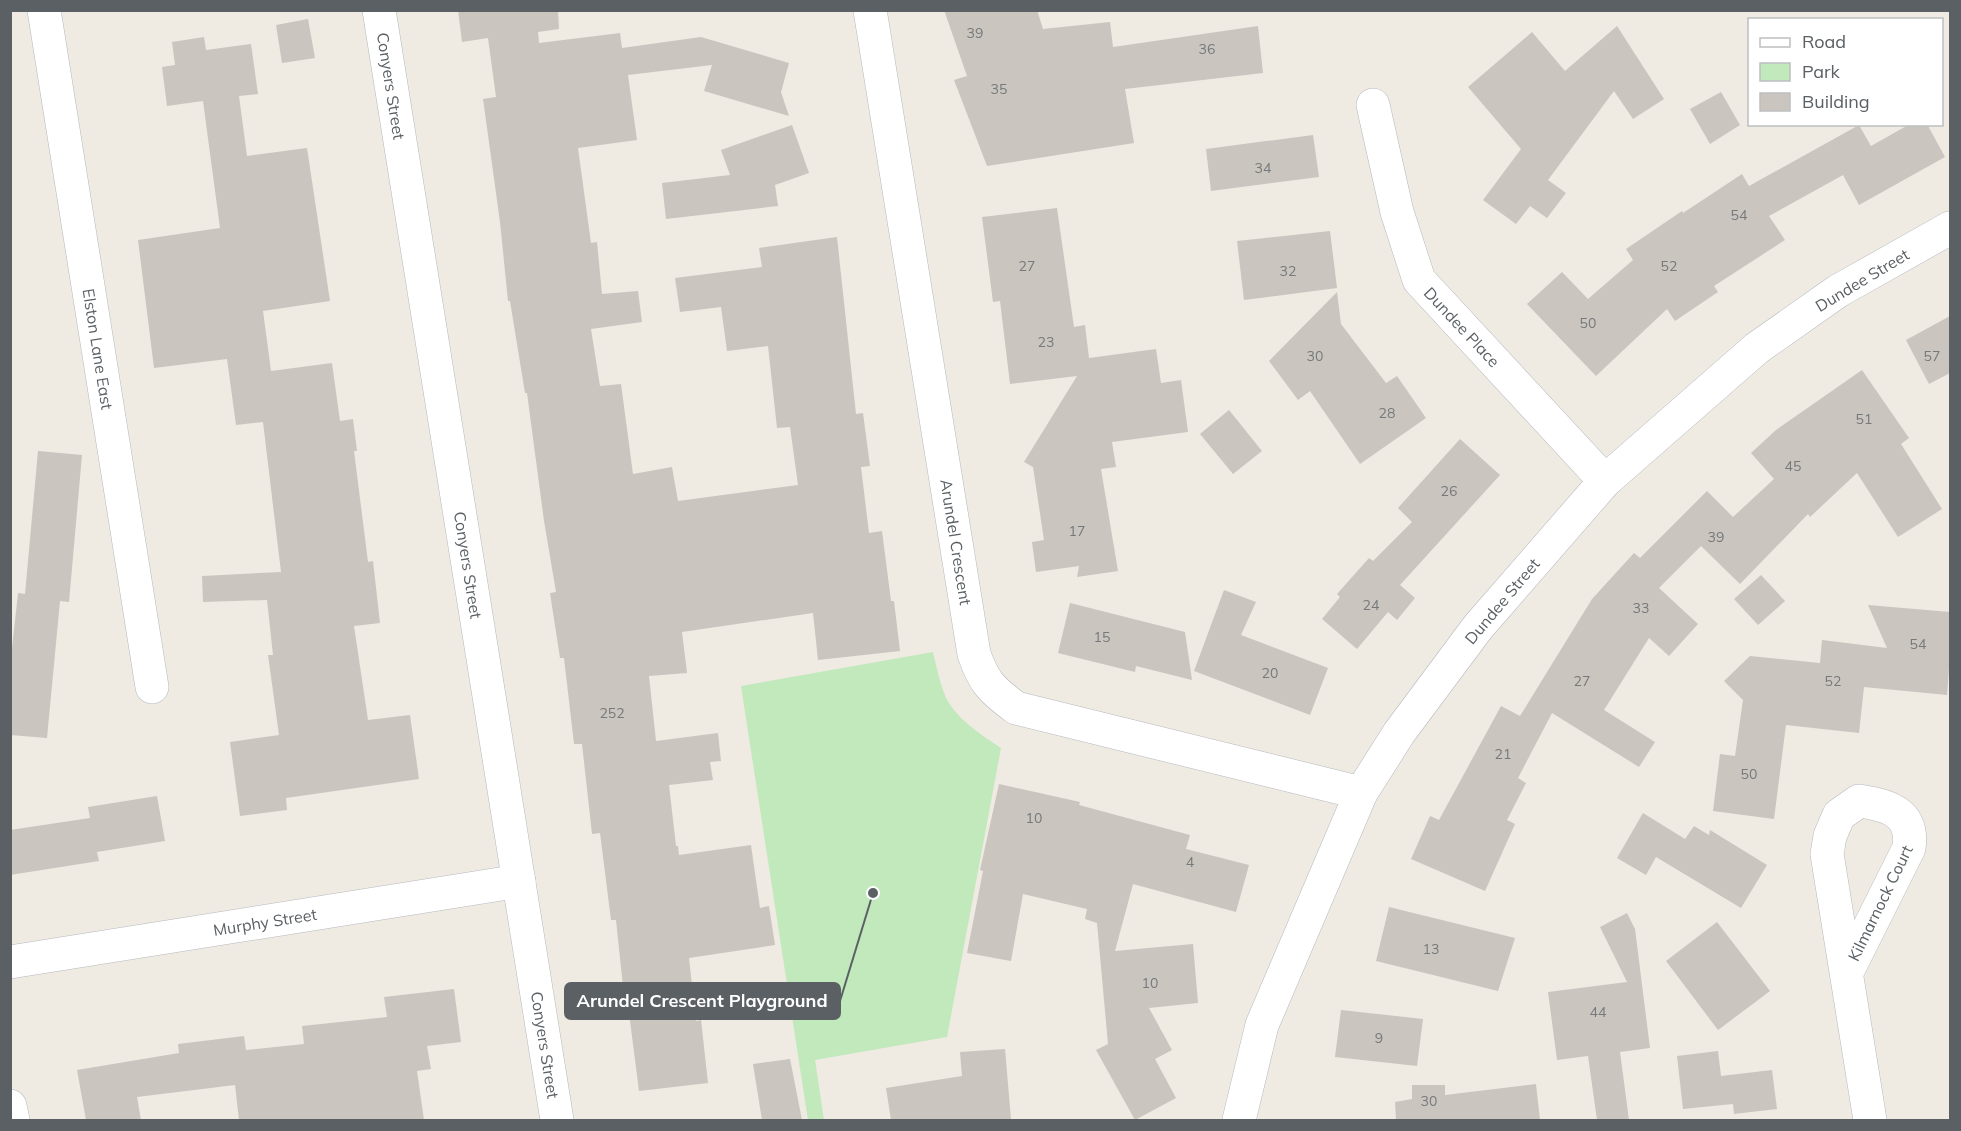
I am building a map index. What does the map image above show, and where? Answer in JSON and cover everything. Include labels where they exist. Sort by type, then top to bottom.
[{"type":"street","name":"Elston Lane East","points":[[44,10],[152,687]]},
{"type":"street","name":"Conyers Street","points":[[379,10],[557,1120]]},
{"type":"street","name":"Arundel Crescent","points":[[870,10],[974,654],[981,672],[993,690],[1016,708],[1361,793]]},
{"type":"street","name":"Dundee Place","points":[[1373,105],[1397,212],[1419,280],[1605,481]]},
{"type":"street","name":"Dundee Street","points":[[1239,1120],[1262,1025],[1361,793],[1399,733],[1478,627],[1605,481],[1757,348],[1838,291],[1950,228]]},
{"type":"street","name":"Murphy Street","points":[[10,962],[519,881]]},
{"type":"street","name":"Kilmarnock Court","points":[[1847,972],[1870,1120]]},
{"type":"street","points":[[10,1106],[13,1120]]},
{"type":"green space","points":[[933,652],[948,702],[968,724],[1001,748],[947,1037],[815,1060],[824,1120],[808,1120],[741,686]]},
{"type":"building","points":[[458,10],[558,10],[559,29],[538,32],[539,43],[620,33],[622,48],[701,37],[789,63],[781,92],[789,116],[704,91],[712,65],[628,75],[637,140],[578,148],[591,243],[597,242],[602,294],[638,291],[642,322],[591,329],[600,386],[621,384],[633,474],[672,467],[678,501],[798,485],[790,427],[777,428],[768,346],[727,351],[721,307],[680,312],[675,278],[762,267],[759,248],[837,237],[856,414],[863,413],[870,466],[861,467],[869,533],[882,531],[900,651],[818,660],[813,613],[682,632],[687,673],[649,676],[656,741],[718,733],[721,761],[710,762],[713,780],[669,785],[679,855],[751,845],[760,908],[769,906],[775,945],[689,958],[696,1021],[701,1020],[708,1083],[639,1091],[628,1005],[625,1006],[616,920],[611,920],[600,833],[592,834],[582,744],[574,744],[564,658],[560,658],[550,593],[556,592],[527,393],[525,393],[510,301],[508,301],[483,99],[496,97],[488,38],[462,42]]},
{"type":"building","points":[[944,10],[1037,10],[1043,29],[1110,22],[1113,47],[1258,26],[1263,73],[1125,89],[1134,143],[987,166],[954,80],[967,76]]},
{"type":"building","points":[[308,19],[315,58],[282,63],[276,25]]},
{"type":"building","points":[[1617,26],[1664,99],[1633,119],[1614,91],[1548,180],[1566,193],[1547,218],[1530,206],[1516,224],[1483,200],[1521,149],[1468,87],[1532,32],[1565,71]]},
{"type":"building","points":[[204,37],[206,50],[251,44],[258,94],[239,96],[247,156],[307,148],[330,301],[263,311],[271,371],[332,363],[340,421],[353,419],[357,451],[354,451],[368,562],[373,561],[380,623],[354,626],[368,720],[410,715],[419,779],[286,798],[287,810],[240,816],[230,742],[279,735],[268,655],[273,655],[267,600],[203,602],[202,576],[281,572],[263,422],[236,425],[227,359],[154,368],[138,240],[220,228],[203,101],[167,106],[162,67],[175,65],[172,42]]},
{"type":"building","points":[[1721,92],[1740,125],[1710,144],[1690,109]]},
{"type":"building","points":[[792,125],[809,173],[775,185],[778,206],[666,219],[662,183],[730,175],[721,150]]},
{"type":"building","points":[[1857,126],[1860,126],[1871,146],[1906,126],[1928,126],[1945,157],[1859,205],[1843,175],[1769,216],[1785,240],[1714,286],[1718,292],[1675,321],[1667,309],[1596,376],[1527,304],[1562,272],[1588,299],[1633,260],[1626,249],[1742,174],[1749,186]]},
{"type":"building","points":[[1313,135],[1319,177],[1211,191],[1206,149]]},
{"type":"building","points":[[1057,208],[1074,327],[1085,325],[1089,358],[1156,349],[1161,383],[1181,380],[1188,432],[1112,442],[1116,467],[1101,469],[1118,571],[1077,577],[1079,566],[1036,572],[1032,542],[1044,540],[1033,467],[1024,462],[1077,376],[1010,384],[1000,301],[993,302],[982,217]]},
{"type":"building","points":[[1330,231],[1337,288],[1244,300],[1237,241]]},
{"type":"building","points":[[1337,292],[1341,324],[1386,383],[1397,376],[1426,418],[1360,464],[1310,391],[1298,400],[1269,361]]},
{"type":"building","points":[[1950,316],[1950,373],[1929,384],[1906,340]]},
{"type":"building","points":[[1862,370],[1909,438],[1901,444],[1942,509],[1898,537],[1857,473],[1810,517],[1808,514],[1740,584],[1701,546],[1659,588],[1698,624],[1669,656],[1649,638],[1604,710],[1655,742],[1639,767],[1552,713],[1518,778],[1526,783],[1507,820],[1515,824],[1485,891],[1411,859],[1430,816],[1439,820],[1501,706],[1520,716],[1592,599],[1634,553],[1640,558],[1707,491],[1733,517],[1774,479],[1751,453],[1776,430]]},
{"type":"building","points":[[1229,410],[1262,451],[1233,474],[1200,434]]},
{"type":"building","points":[[1460,439],[1500,475],[1400,585],[1415,598],[1397,620],[1388,612],[1357,649],[1322,619],[1340,597],[1337,594],[1369,558],[1373,561],[1412,522],[1398,508]]},
{"type":"building","points":[[38,451],[82,455],[69,602],[60,601],[47,738],[10,735],[10,667],[18,593],[25,594]]},
{"type":"building","points":[[1761,575],[1785,601],[1758,625],[1734,599]]},
{"type":"building","points":[[1224,590],[1256,602],[1241,635],[1328,668],[1310,715],[1194,671]]},
{"type":"building","points":[[1070,603],[1185,632],[1192,680],[1136,666],[1135,672],[1058,653]]},
{"type":"building","points":[[1868,605],[1950,612],[1947,695],[1864,687],[1859,733],[1786,725],[1774,819],[1713,811],[1720,754],[1735,756],[1743,700],[1724,681],[1750,656],[1820,663],[1822,640],[1887,648]]},
{"type":"building","points":[[999,784],[1080,802],[1079,805],[1190,835],[1186,849],[1249,865],[1236,912],[1133,884],[1115,951],[1193,944],[1198,1003],[1149,1008],[1172,1050],[1155,1059],[1176,1098],[1135,1120],[1096,1050],[1108,1044],[1097,923],[1085,919],[1087,909],[1023,894],[1011,961],[967,953],[983,871],[980,870]]},
{"type":"building","points":[[157,796],[165,841],[97,852],[99,861],[10,875],[10,830],[90,818],[88,807]]},
{"type":"building","points":[[1643,813],[1685,839],[1694,826],[1709,835],[1710,830],[1767,865],[1741,908],[1656,857],[1646,875],[1617,858]]},
{"type":"building","points":[[1389,907],[1515,938],[1498,991],[1376,961]]},
{"type":"building","points":[[1627,913],[1635,929],[1650,1048],[1620,1052],[1629,1120],[1597,1120],[1588,1056],[1557,1060],[1548,992],[1627,982],[1600,927]]},
{"type":"building","points":[[1717,922],[1770,991],[1718,1030],[1666,961]]},
{"type":"building","points":[[454,989],[461,1042],[427,1046],[431,1069],[417,1071],[424,1120],[239,1120],[235,1085],[137,1097],[141,1120],[86,1120],[77,1070],[179,1053],[178,1044],[244,1036],[246,1050],[304,1044],[302,1026],[387,1017],[384,997]]},
{"type":"building","points":[[1341,1010],[1423,1019],[1417,1066],[1335,1057]]},
{"type":"building","points":[[1005,1049],[1011,1119],[891,1120],[886,1088],[962,1076],[960,1052]]},
{"type":"building","points":[[1718,1051],[1721,1076],[1772,1070],[1777,1109],[1734,1114],[1733,1104],[1683,1109],[1677,1056]]},
{"type":"building","points":[[790,1059],[802,1120],[762,1120],[753,1064]]},
{"type":"building","points":[[1536,1084],[1540,1120],[1396,1120],[1395,1102],[1412,1099],[1412,1085],[1445,1085],[1445,1095]]},
{"type":"place","name":"Arundel Crescent Playground","points":[[873,893]]}]
